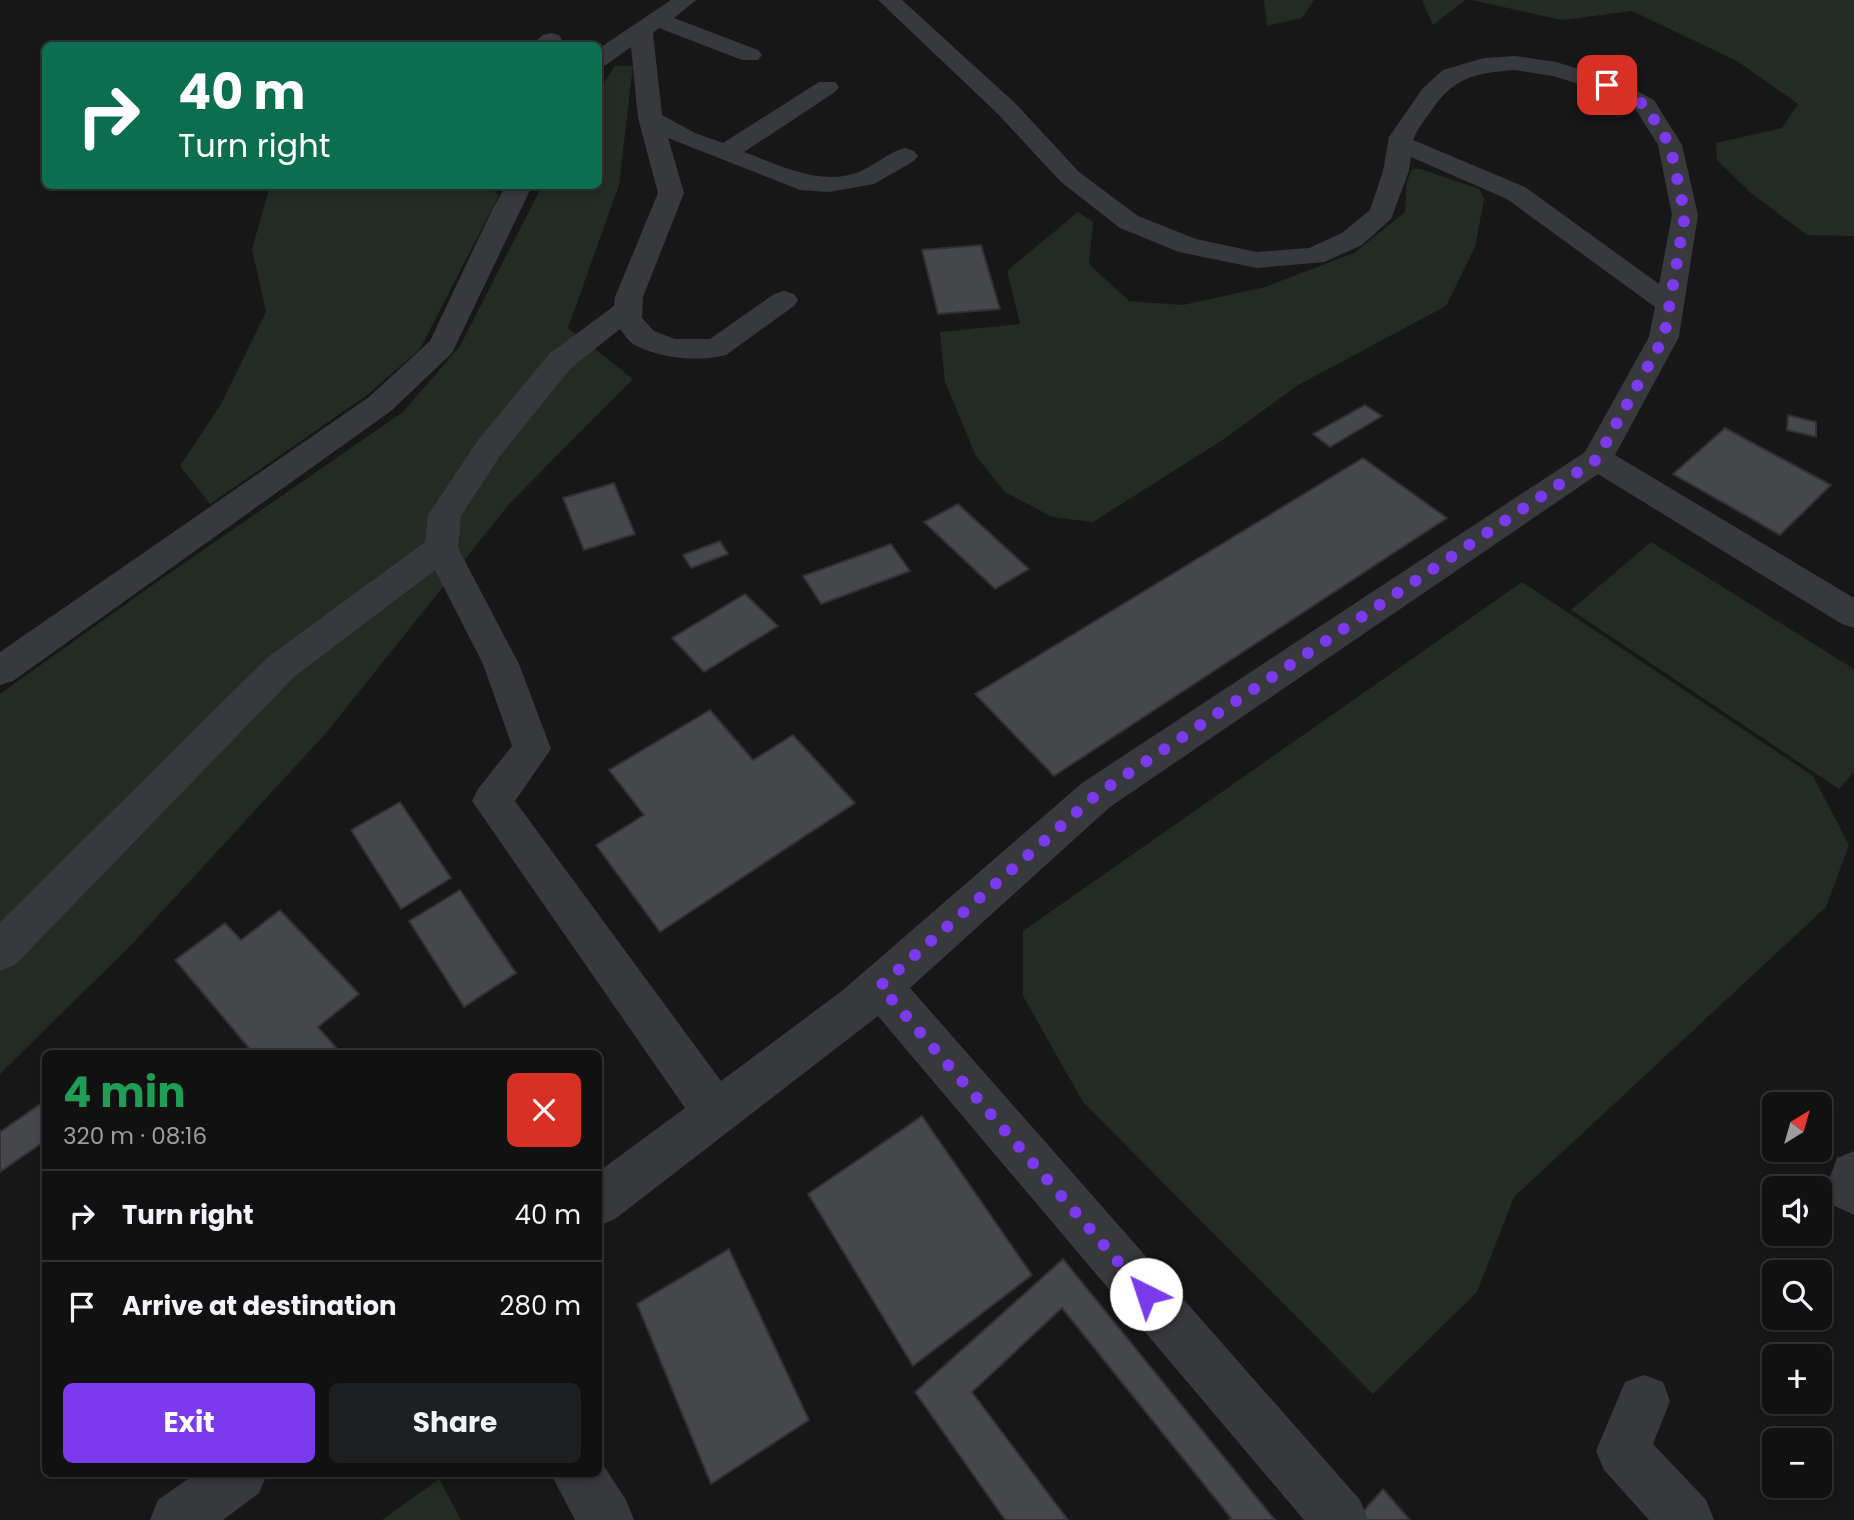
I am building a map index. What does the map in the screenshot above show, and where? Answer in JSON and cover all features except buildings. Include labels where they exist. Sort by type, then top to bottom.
[{"type":"lane","points":[[602,57],[685,0]]},
{"type":"lane","points":[[602,1199],[880,986],[1096,795],[1597,459],[1664,337],[1685,215],[1670,145],[1645,105],[1607,85],[1556,69],[1515,63],[1484,65],[1451,75],[1431,93],[1401,137],[1396,171],[1382,213],[1352,239],[1314,256],[1257,260],[1189,246],[1129,222],[1070,177],[1007,109],[890,0]]},
{"type":"lane","points":[[648,24],[750,55]]},
{"type":"lane","points":[[648,24],[650,118],[671,193],[629,297],[627,320],[644,338],[672,348],[716,348],[784,300]]},
{"type":"lane","points":[[725,153],[827,87]]},
{"type":"lane","points":[[650,118],[686,138],[800,182],[829,184],[865,179],[905,156]]},
{"type":"lane","points":[[1400,144],[1516,193],[1670,305]]},
{"type":"lane","points":[[0,671],[380,404],[442,346],[517,189]]},
{"type":"lane","points":[[628,309],[560,361],[489,448],[445,515],[441,548],[501,664],[532,749],[492,801],[716,1113]]},
{"type":"lane","points":[[1597,459],[1854,615]]},
{"type":"lane","points":[[0,951],[281,667],[441,548]]},
{"type":"lane","points":[[880,986],[1340,1520]]},
{"type":"lane","points":[[1854,1175],[1850,1188],[1854,1191]]},
{"type":"lane","points":[[1644,1401],[1623,1451],[1686,1520]]},
{"type":"lane","points":[[178,1520],[236,1477]]},
{"type":"lane","points":[[580,1477],[606,1520]]},
{"type":"shaded area","points":[[1264,0],[1314,0],[1302,18],[1267,26]]},
{"type":"shaded area","points":[[1422,0],[1465,0],[1433,25]]},
{"type":"shaded area","points":[[1471,0],[1854,0],[1854,236],[1807,235],[1752,194],[1717,160],[1716,143],[1782,128],[1798,104],[1737,61],[1632,11],[1562,20]]},
{"type":"shaded area","points":[[615,66],[633,66],[619,185],[568,328],[633,379],[510,503],[326,733],[132,944],[0,1074],[0,694],[403,412],[460,346],[540,189],[602,189],[602,86]]},
{"type":"shaded area","points":[[1412,169],[1421,169],[1479,189],[1484,199],[1475,247],[1446,306],[1298,385],[1224,439],[1093,522],[1052,517],[1005,492],[976,456],[945,382],[940,332],[1020,324],[1007,271],[1078,212],[1093,222],[1089,264],[1129,301],[1183,305],[1265,287],[1354,253],[1405,212],[1407,181]]},
{"type":"shaded area","points":[[269,189],[492,189],[499,195],[420,349],[367,395],[210,504],[180,466],[221,404],[266,312],[252,249]]},
{"type":"shaded area","points":[[1651,542],[1854,669],[1854,772],[1839,789],[1571,610]]},
{"type":"shaded area","points":[[1522,582],[1813,776],[1849,845],[1826,907],[1514,1197],[1477,1292],[1373,1394],[1083,1102],[1023,996],[1023,931]]},
{"type":"shaded area","points":[[439,1479],[461,1520],[382,1520]]},
{"type":"route","points":[[1146,1294],[880,986],[1096,795],[1597,459],[1664,337],[1685,215],[1670,145],[1645,105],[1607,85]]}]
